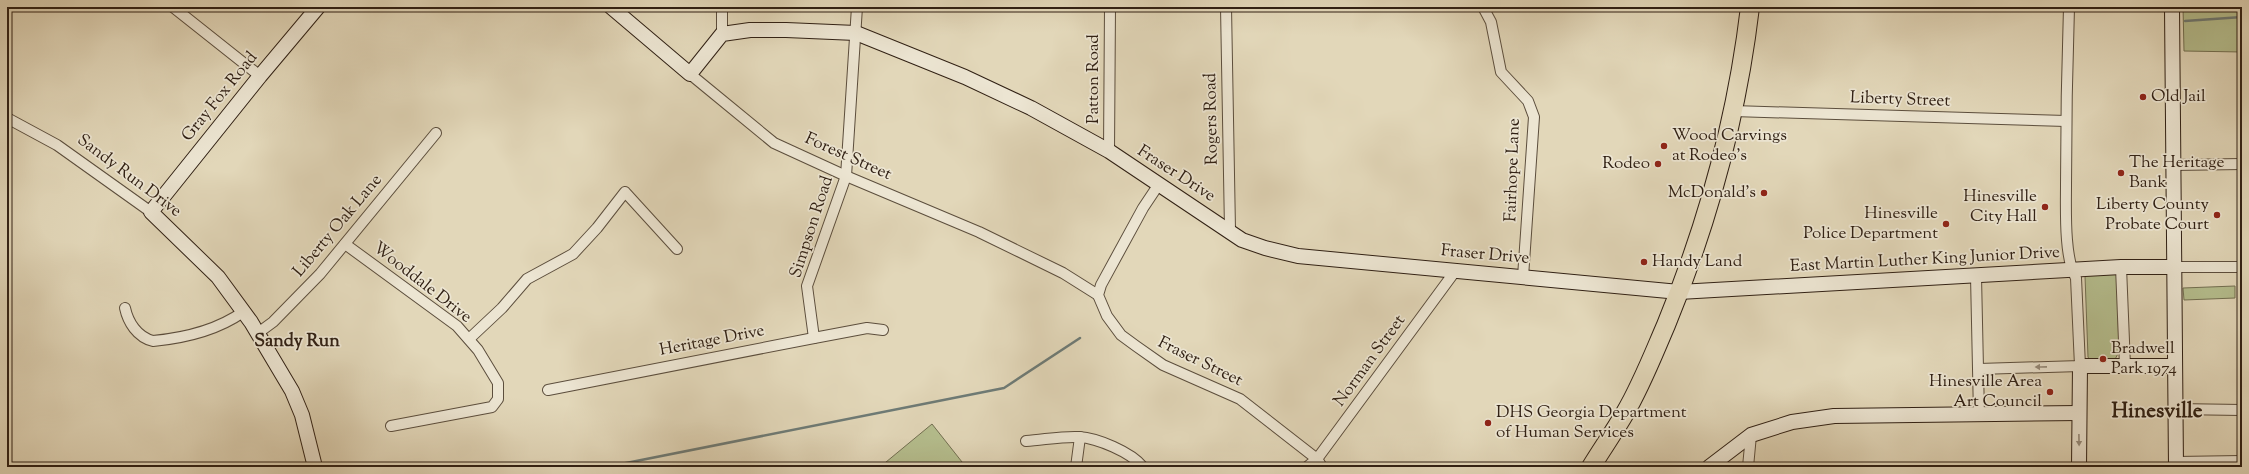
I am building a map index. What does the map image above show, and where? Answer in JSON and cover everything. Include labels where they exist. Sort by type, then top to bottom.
[{"type":"highway","points":[[1591,467],[1626,413],[1654,354],[1679,292],[1711,200],[1733,111],[1745,52],[1750,7]]},
{"type":"street","points":[[173,7],[260,76]]},
{"type":"street","name":"Gray Fox Road","points":[[151,212],[260,76],[318,7]]},
{"type":"street","name":"Forest Street","points":[[611,7],[774,143],[846,176],[979,232],[1063,273],[1098,295]]},
{"type":"street","points":[[690,74],[722,34],[722,7]]},
{"type":"street","name":"Simpson Road","points":[[814,338],[807,286],[846,176],[857,7]]},
{"type":"street","name":"Patton Road","points":[[1109,151],[1110,7]]},
{"type":"street","name":"Rogers Road","points":[[1226,7],[1230,230]]},
{"type":"street","name":"Fairhope Lane","points":[[1483,7],[1491,22],[1501,72],[1528,101],[1534,117],[1523,277]]},
{"type":"street","points":[[2069,7],[2066,121],[2066,218],[2071,270],[2076,278],[2080,366],[2079,467]]},
{"type":"street","points":[[2172,7],[2176,465],[2242,461]]},
{"type":"street","name":"Fraser Drive","points":[[722,34],[750,30],[856,33],[978,83],[1032,108],[1109,151],[1230,230],[1242,240],[1259,246],[1298,256],[1679,292]]},
{"type":"street","name":"Liberty Street","points":[[1733,111],[2066,121]]},
{"type":"street","name":"Sandy Run Drive","points":[[7,118],[57,145],[151,212],[218,277],[233,295],[258,333],[292,391],[302,415],[315,467]]},
{"type":"street","name":"Liberty Oak Lane","points":[[258,333],[273,322],[320,274],[436,133]]},
{"type":"street","points":[[2173,165],[2242,164]]},
{"type":"street","points":[[1098,295],[1143,208],[1159,184]]},
{"type":"street","points":[[469,340],[502,308],[527,279],[573,254],[602,223],[625,192],[677,249]]},
{"type":"street","name":"Wooddale Drive","points":[[344,244],[457,326],[478,350],[498,383],[498,399],[492,407],[391,426]]},
{"type":"street","points":[[2121,267],[2125,366]]},
{"type":"street","name":"East Martin Luther King Junior Drive","points":[[1679,292],[2121,267],[2174,267]]},
{"type":"street","points":[[2174,267],[2242,267]]},
{"type":"street","name":"Norman Street","points":[[1307,467],[1320,463],[1456,270]]},
{"type":"street","points":[[1976,276],[1979,415]]},
{"type":"street","name":"Fraser Street","points":[[1098,295],[1107,316],[1121,335],[1163,365],[1240,399],[1320,463]]},
{"type":"street","points":[[125,308],[128,322],[146,339],[153,341],[200,333],[221,326],[243,312]]},
{"type":"street","name":"Heritage Drive","points":[[548,390],[868,328],[883,330]]},
{"type":"street","points":[[1979,369],[2080,366],[2175,366]]},
{"type":"street","points":[[2175,409],[2242,410]]},
{"type":"street","points":[[1709,467],[1751,435],[1792,422],[1834,416],[2079,413]]},
{"type":"street","points":[[1748,467],[1751,435]]},
{"type":"street","points":[[1026,441],[1080,437],[1124,452],[1137,460],[1142,467]]},
{"type":"street","points":[[1076,467],[1080,437]]},
{"type":"green space","points":[[2183,7],[2242,7],[2242,52],[2184,51]]},
{"type":"green space","points":[[2114,272],[2117,276],[2119,352],[2114,361],[2091,362],[2088,357],[2085,276],[2090,273]]},
{"type":"green space","points":[[2235,286],[2235,298],[2184,300],[2183,288]]},
{"type":"green space","points":[[932,424],[966,467],[880,467]]},
{"type":"waterway","points":[[2185,21],[2242,17]]},
{"type":"waterway","points":[[606,467],[1004,388],[1080,338]]},
{"type":"place","name":"Old Jail","points":[[2143,97]]},
{"type":"place","name":"Wood Carvings at Rodeo's","points":[[1664,146]]},
{"type":"place","name":"Rodeo","points":[[1658,164]]},
{"type":"place","name":"The Heritage Bank","points":[[2121,173]]},
{"type":"place","name":"McDonald's","points":[[1764,193]]},
{"type":"place","name":"Hinesville City Hall","points":[[2045,207]]},
{"type":"place","name":"Liberty County Probate Court","points":[[2217,215]]},
{"type":"place","name":"Hinesville Police Department","points":[[1946,224]]},
{"type":"place","name":"Handy Land","points":[[1644,262]]},
{"type":"place","name":"Bradwell Park 1974","points":[[2103,359]]},
{"type":"place","name":"Hinesville Area Art Council","points":[[2050,392]]},
{"type":"place","name":"DHS Georgia Department of Human Services","points":[[1488,423]]},
{"type":"district","name":"Sandy Run","points":[[297,342]]},
{"type":"district","name":"Hinesville","points":[[2157,412]]}]
